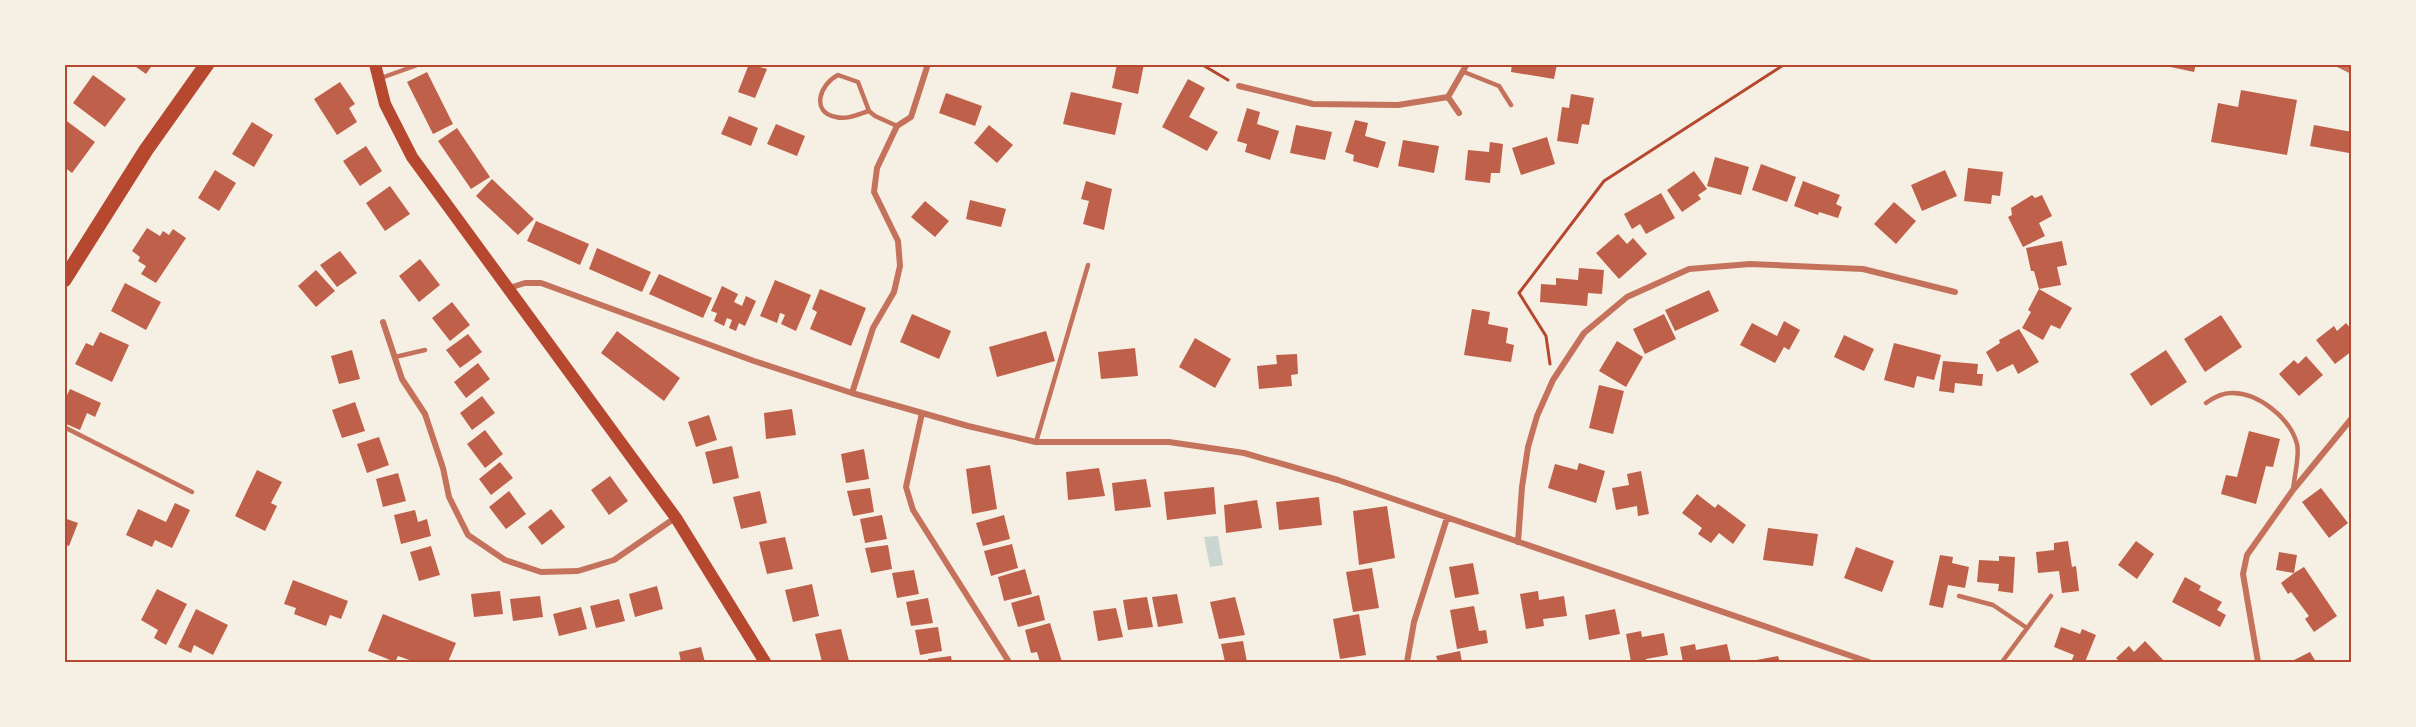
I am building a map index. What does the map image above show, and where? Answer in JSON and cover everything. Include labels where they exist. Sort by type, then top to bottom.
[{"type":"main road","points":[[64,280],[146,150],[207,64]]},
{"type":"main road","points":[[375,64],[385,104],[412,157],[676,518],[765,663]]},
{"type":"street","points":[[852,393],[873,328],[894,292],[900,266],[898,241],[874,192],[877,168],[897,126],[910,117],[928,64]]},
{"type":"street","points":[[1239,86],[1313,104],[1398,105],[1448,96],[1467,64]]},
{"type":"street","points":[[2338,64],[2352,71]]},
{"type":"street","points":[[1448,96],[1459,112]]},
{"type":"street","points":[[1518,542],[1528,447],[1537,416],[1553,380],[1584,333],[1627,297],[1689,269],[1750,264],[1863,269],[1955,292]]},
{"type":"street","points":[[509,288],[525,283],[541,283],[754,361],[852,393],[1036,442],[1169,442],[1244,453],[1338,480],[1869,663]]},
{"type":"street","points":[[383,322],[402,379],[425,414],[443,468],[449,497],[468,535],[505,560],[541,572],[578,571],[614,560],[676,518]]},
{"type":"street","points":[[922,413],[906,487],[913,510],[1009,663]]},
{"type":"street","points":[[2258,663],[2243,574],[2247,555],[2292,490],[2352,418]]},
{"type":"street","points":[[1407,663],[1414,622],[1447,518]]},
{"type":"lane","points":[[379,79],[420,64]]},
{"type":"lane","points":[[1464,72],[1499,86],[1511,105]]},
{"type":"lane","points":[[869,111],[836,117],[827,113],[820,102],[821,92],[828,80],[838,75],[850,78],[858,82],[869,111],[874,116],[897,126]]},
{"type":"lane","points":[[1036,442],[1088,265]]},
{"type":"lane","points":[[394,357],[425,350]]},
{"type":"lane","points":[[2206,403],[2214,397],[2231,393],[2259,401],[2278,413],[2291,429],[2298,446],[2292,490]]},
{"type":"lane","points":[[64,427],[192,492]]},
{"type":"lane","points":[[1959,596],[1993,604],[2027,628]]},
{"type":"lane","points":[[2002,663],[2051,596]]},
{"type":"path","points":[[1201,64],[1239,86]]},
{"type":"path","points":[[1553,380],[1546,336],[1520,293],[1604,181],[1785,64]]},
{"type":"shaded area","points":[[1218,536],[1223,565],[1210,567],[1204,537]]},
{"type":"building","points":[[132,64],[153,64],[146,74]]},
{"type":"building","points":[[749,64],[767,69],[755,98],[738,92]]},
{"type":"building","points":[[1117,64],[1144,64],[1138,94],[1112,88]]},
{"type":"building","points":[[1512,64],[1557,64],[1554,79],[1511,72]]},
{"type":"building","points":[[2157,64],[2196,64],[2194,72]]},
{"type":"building","points":[[427,72],[453,124],[433,134],[407,82]]},
{"type":"building","points":[[93,75],[126,99],[105,127],[73,103]]},
{"type":"building","points":[[1188,79],[1205,88],[1189,117],[1218,132],[1207,151],[1162,127]]},
{"type":"building","points":[[340,82],[355,104],[349,108],[357,122],[337,135],[314,99]]},
{"type":"building","points":[[2241,90],[2297,100],[2287,155],[2211,142],[2218,103],[2238,107]]},
{"type":"building","points":[[1071,92],[1122,103],[1115,135],[1063,124]]},
{"type":"building","points":[[946,93],[982,106],[975,126],[939,113]]},
{"type":"building","points":[[1571,94],[1594,98],[1589,125],[1582,124],[1578,144],[1557,141],[1562,107],[1569,108]]},
{"type":"building","points":[[1247,108],[1260,112],[1257,124],[1279,131],[1270,160],[1245,152],[1247,144],[1237,141]]},
{"type":"building","points":[[729,116],[758,128],[751,146],[721,134]]},
{"type":"building","points":[[64,119],[95,142],[72,173],[64,167]]},
{"type":"building","points":[[1355,120],[1368,123],[1365,136],[1386,142],[1378,168],[1353,161],[1354,155],[1345,152]]},
{"type":"building","points":[[252,122],[273,135],[254,167],[232,154]]},
{"type":"building","points":[[776,124],[805,136],[797,156],[767,144]]},
{"type":"building","points":[[989,125],[1013,145],[997,163],[974,143]]},
{"type":"building","points":[[1296,125],[1332,132],[1325,160],[1290,153]]},
{"type":"building","points":[[2314,125],[2352,132],[2349,153],[2310,146]]},
{"type":"building","points":[[457,128],[490,177],[471,189],[438,141]]},
{"type":"building","points":[[1547,137],[1555,164],[1521,175],[1512,148]]},
{"type":"building","points":[[1403,140],[1439,146],[1434,173],[1398,166]]},
{"type":"building","points":[[1490,142],[1503,144],[1500,173],[1491,173],[1490,183],[1465,180],[1468,150],[1489,152]]},
{"type":"building","points":[[366,146],[382,171],[360,186],[343,161]]},
{"type":"building","points":[[1715,157],[1749,167],[1741,195],[1707,186]]},
{"type":"building","points":[[1761,164],[1796,177],[1787,202],[1752,190]]},
{"type":"building","points":[[1968,168],[2003,172],[2000,196],[1992,195],[1991,204],[1964,201]]},
{"type":"building","points":[[215,170],[236,183],[219,211],[198,198]]},
{"type":"building","points":[[1945,170],[1957,196],[1922,211],[1911,185]]},
{"type":"building","points":[[1694,171],[1707,189],[1698,195],[1701,199],[1682,212],[1667,190]]},
{"type":"building","points":[[492,179],[534,219],[518,235],[476,196]]},
{"type":"building","points":[[1086,181],[1112,189],[1104,230],[1083,224],[1089,201],[1081,199]]},
{"type":"building","points":[[1803,181],[1840,195],[1836,204],[1842,207],[1838,218],[1819,212],[1818,215],[1794,206]]},
{"type":"building","points":[[390,186],[410,214],[385,231],[366,203]]},
{"type":"building","points":[[1661,193],[1675,218],[1646,234],[1640,224],[1632,229],[1624,214]]},
{"type":"building","points":[[2032,195],[2035,198],[2042,195],[2052,216],[2039,223],[2045,236],[2023,247],[2008,217],[2012,215],[2011,208]]},
{"type":"building","points":[[970,200],[1006,209],[1001,227],[966,219]]},
{"type":"building","points":[[925,201],[949,221],[935,237],[911,217]]},
{"type":"building","points":[[1894,202],[1916,221],[1896,244],[1874,224]]},
{"type":"building","points":[[536,221],[589,244],[580,265],[527,241]]},
{"type":"building","points":[[147,228],[160,236],[163,231],[169,235],[173,229],[186,238],[156,283],[141,274],[146,266],[138,261],[140,257],[132,251]]},
{"type":"building","points":[[1618,234],[1627,244],[1633,238],[1647,254],[1619,279],[1596,253]]},
{"type":"building","points":[[2062,241],[2067,265],[2057,267],[2061,285],[2039,289],[2034,271],[2031,271],[2026,248]]},
{"type":"building","points":[[597,248],[651,272],[642,292],[589,269]]},
{"type":"building","points":[[340,251],[357,273],[337,287],[320,265]]},
{"type":"building","points":[[420,259],[440,285],[419,302],[399,276]]},
{"type":"building","points":[[1579,268],[1604,270],[1602,294],[1588,293],[1587,306],[1540,302],[1541,284],[1556,285],[1556,278],[1578,280]]},
{"type":"building","points":[[316,270],[335,291],[316,307],[298,286]]},
{"type":"building","points":[[659,274],[712,298],[703,318],[649,294]]},
{"type":"building","points":[[775,280],[811,295],[796,331],[781,324],[785,315],[783,314],[780,313],[777,323],[760,316]]},
{"type":"building","points":[[125,283],[161,302],[146,330],[111,311]]},
{"type":"building","points":[[722,286],[738,294],[734,302],[742,306],[746,296],[756,301],[745,326],[739,323],[736,331],[729,328],[732,320],[727,318],[724,326],[714,321],[717,313],[711,311]]},
{"type":"building","points":[[820,289],[866,308],[851,346],[810,329],[817,312],[812,309]]},
{"type":"building","points":[[2039,289],[2072,308],[2060,329],[2051,325],[2043,340],[2022,328],[2031,312],[2028,310]]},
{"type":"building","points":[[1709,290],[1719,311],[1675,331],[1665,310]]},
{"type":"building","points":[[452,302],[470,325],[450,341],[432,318]]},
{"type":"building","points":[[1472,309],[1490,312],[1488,324],[1508,328],[1506,343],[1514,345],[1511,362],[1464,355]]},
{"type":"building","points":[[912,314],[951,331],[939,359],[900,342]]},
{"type":"building","points":[[1664,314],[1676,339],[1645,354],[1633,329]]},
{"type":"building","points":[[2221,315],[2242,347],[2205,372],[2184,339]]},
{"type":"building","points":[[1784,321],[1800,330],[1789,350],[1784,347],[1775,363],[1740,345],[1752,323],[1777,336]]},
{"type":"building","points":[[2346,323],[2352,330],[2352,351],[2335,364],[2316,340],[2334,326],[2337,331]]},
{"type":"building","points":[[2019,329],[2039,362],[2018,374],[2013,364],[1997,372],[1986,352],[2000,343],[1999,340]]},
{"type":"building","points":[[617,331],[680,378],[664,401],[601,353]]},
{"type":"building","points":[[1046,331],[1055,361],[997,377],[989,347]]},
{"type":"building","points":[[100,332],[129,345],[112,382],[75,364],[86,343],[93,346]]},
{"type":"building","points":[[468,334],[482,352],[460,368],[446,350]]},
{"type":"building","points":[[1844,335],[1874,349],[1864,371],[1834,357]]},
{"type":"building","points":[[1195,338],[1231,359],[1215,388],[1179,367]]},
{"type":"building","points":[[1617,341],[1643,357],[1626,387],[1599,371]]},
{"type":"building","points":[[1894,343],[1941,355],[1934,380],[1917,376],[1914,388],[1884,380]]},
{"type":"building","points":[[1135,348],[1138,376],[1101,379],[1098,352]]},
{"type":"building","points":[[352,350],[360,379],[339,384],[331,356]]},
{"type":"building","points":[[2166,350],[2187,382],[2151,406],[2130,374]]},
{"type":"building","points":[[1297,354],[1298,374],[1291,375],[1292,386],[1259,389],[1257,366],[1277,364],[1276,355]]},
{"type":"building","points":[[2306,356],[2323,375],[2299,396],[2279,374],[2294,360],[2298,364]]},
{"type":"building","points":[[1943,361],[1978,364],[1977,374],[1983,374],[1982,386],[1955,383],[1954,393],[1939,391]]},
{"type":"building","points":[[478,363],[490,379],[466,398],[454,382]]},
{"type":"building","points":[[1599,385],[1624,391],[1613,434],[1589,428]]},
{"type":"building","points":[[70,389],[101,403],[95,417],[87,413],[80,430],[64,423],[64,401]]},
{"type":"building","points":[[482,396],[495,413],[472,430],[460,413]]},
{"type":"building","points":[[355,402],[365,431],[342,438],[332,410]]},
{"type":"building","points":[[792,409],[796,435],[766,439],[764,413]]},
{"type":"building","points":[[709,415],[717,440],[696,447],[688,422]]},
{"type":"building","points":[[485,430],[503,454],[485,468],[467,444]]},
{"type":"building","points":[[2249,431],[2280,439],[2273,467],[2266,466],[2256,504],[2221,494],[2226,475],[2237,477]]},
{"type":"building","points":[[379,437],[389,465],[367,473],[357,444]]},
{"type":"building","points":[[732,446],[739,478],[713,484],[705,452]]},
{"type":"building","points":[[864,449],[869,479],[846,483],[841,454]]},
{"type":"building","points":[[500,462],[513,478],[491,495],[479,479]]},
{"type":"building","points":[[1579,463],[1605,471],[1596,503],[1548,488],[1555,464],[1577,470]]},
{"type":"building","points":[[990,465],[997,509],[972,514],[966,469]]},
{"type":"building","points":[[1099,468],[1105,496],[1068,500],[1066,472]]},
{"type":"building","points":[[257,470],[282,482],[271,503],[277,506],[265,531],[235,516]]},
{"type":"building","points":[[1641,471],[1649,514],[1638,516],[1637,506],[1616,510],[1612,488],[1629,485],[1627,474]]},
{"type":"building","points":[[398,473],[406,501],[383,507],[376,479]]},
{"type":"building","points":[[610,476],[628,501],[609,515],[591,490]]},
{"type":"building","points":[[1146,479],[1151,507],[1115,511],[1112,483]]},
{"type":"building","points":[[1214,487],[1216,514],[1167,520],[1164,492]]},
{"type":"building","points":[[870,488],[874,512],[853,516],[847,491]]},
{"type":"building","points":[[2321,488],[2348,523],[2329,538],[2302,502]]},
{"type":"building","points":[[509,491],[526,514],[506,529],[489,507]]},
{"type":"building","points":[[760,491],[767,523],[741,529],[733,497]]},
{"type":"building","points":[[1697,494],[1715,508],[1718,504],[1746,525],[1733,544],[1719,533],[1711,543],[1698,534],[1702,528],[1682,513]]},
{"type":"building","points":[[1319,497],[1322,525],[1279,530],[1276,502]]},
{"type":"building","points":[[1257,500],[1262,528],[1226,533],[1224,505]]},
{"type":"building","points":[[175,503],[190,510],[172,548],[155,540],[152,547],[126,535],[138,509],[166,522]]},
{"type":"building","points":[[1387,506],[1395,558],[1359,565],[1353,511]]},
{"type":"building","points":[[551,509],[565,527],[542,545],[528,527]]},
{"type":"building","points":[[415,510],[418,522],[427,519],[431,536],[401,544],[394,515]]},
{"type":"building","points":[[882,515],[887,539],[865,543],[860,519]]},
{"type":"building","points":[[1004,515],[1010,539],[983,546],[976,523]]},
{"type":"building","points":[[64,518],[78,523],[69,546],[64,545]]},
{"type":"building","points":[[1768,528],[1818,534],[1813,566],[1763,560]]},
{"type":"building","points":[[785,537],[793,569],[767,574],[759,542]]},
{"type":"building","points":[[2068,541],[2072,567],[2076,566],[2079,591],[2062,593],[2059,571],[2038,573],[2036,552],[2054,550],[2054,543]]},
{"type":"building","points":[[2136,541],[2154,554],[2137,579],[2118,565]]},
{"type":"building","points":[[1012,544],[1018,568],[991,576],[984,551]]},
{"type":"building","points":[[888,545],[892,569],[871,573],[865,548]]},
{"type":"building","points":[[431,546],[440,575],[419,581],[410,552]]},
{"type":"building","points":[[1856,547],[1894,561],[1882,592],[1844,578]]},
{"type":"building","points":[[2279,552],[2297,555],[2294,573],[2276,570]]},
{"type":"building","points":[[1940,555],[1953,557],[1952,563],[1969,567],[1965,588],[1948,585],[1943,608],[1929,605]]},
{"type":"building","points":[[1999,556],[2015,557],[2013,593],[1998,591],[1999,584],[1977,582],[1979,560],[1999,561]]},
{"type":"building","points":[[1473,563],[1479,594],[1455,598],[1449,567]]},
{"type":"building","points":[[2304,567],[2337,616],[2314,632],[2305,619],[2309,616],[2291,592],[2288,594],[2281,583]]},
{"type":"building","points":[[1372,568],[1379,608],[1353,612],[1346,572]]},
{"type":"building","points":[[1025,569],[1032,594],[1004,601],[998,577]]},
{"type":"building","points":[[914,570],[919,594],[897,598],[892,573]]},
{"type":"building","points":[[2185,577],[2201,586],[2199,590],[2222,602],[2217,610],[2226,615],[2220,627],[2172,602]]},
{"type":"building","points":[[293,580],[348,601],[341,619],[330,615],[326,626],[294,614],[296,608],[284,604]]},
{"type":"building","points":[[812,584],[819,616],[793,622],[785,590]]},
{"type":"building","points":[[657,586],[663,609],[635,617],[629,594]]},
{"type":"building","points":[[157,589],[187,604],[166,645],[154,638],[158,630],[141,620]]},
{"type":"building","points":[[500,591],[503,614],[474,617],[471,594]]},
{"type":"building","points":[[1538,591],[1539,600],[1564,596],[1567,616],[1543,619],[1544,626],[1526,629],[1520,594]]},
{"type":"building","points":[[1177,594],[1183,623],[1158,627],[1152,597]]},
{"type":"building","points":[[1039,595],[1045,620],[1018,627],[1011,603]]},
{"type":"building","points":[[540,596],[543,617],[513,621],[510,599]]},
{"type":"building","points":[[1147,597],[1153,627],[1128,630],[1123,600]]},
{"type":"building","points":[[1235,597],[1245,635],[1219,639],[1210,602]]},
{"type":"building","points":[[928,598],[933,623],[911,626],[906,602]]},
{"type":"building","points":[[619,599],[625,621],[596,628],[590,606]]},
{"type":"building","points":[[1474,606],[1479,631],[1486,630],[1488,643],[1457,649],[1450,610]]},
{"type":"building","points":[[581,607],[587,629],[559,636],[553,614]]},
{"type":"building","points":[[1116,608],[1123,637],[1098,641],[1093,611]]},
{"type":"building","points":[[196,609],[228,625],[213,655],[194,645],[191,653],[178,647]]},
{"type":"building","points":[[1615,609],[1620,634],[1589,640],[1585,615]]},
{"type":"building","points":[[383,614],[456,643],[448,662],[415,662],[398,656],[395,662],[368,651]]},
{"type":"building","points":[[1359,614],[1366,655],[1340,659],[1333,619]]},
{"type":"building","points":[[1050,623],[1062,662],[1040,662],[1037,652],[1031,653],[1025,630]]},
{"type":"building","points":[[938,627],[942,651],[920,655],[915,630]]},
{"type":"building","points":[[2061,627],[2080,634],[2082,629],[2096,635],[2085,662],[2071,662],[2074,655],[2054,647]]},
{"type":"building","points":[[841,629],[849,661],[822,662],[815,634]]},
{"type":"building","points":[[1641,631],[1642,637],[1664,633],[1668,655],[1646,659],[1646,662],[1631,662],[1626,634]]},
{"type":"building","points":[[1243,641],[1247,662],[1225,662],[1221,644]]},
{"type":"building","points":[[2145,641],[2165,662],[2120,662],[2116,658],[2129,646],[2134,652]]},
{"type":"building","points":[[1695,644],[1696,650],[1727,644],[1731,662],[1683,662],[1680,647]]},
{"type":"building","points":[[701,647],[705,662],[681,662],[679,652]]},
{"type":"building","points":[[1460,651],[1462,662],[1438,662],[1436,656]]},
{"type":"building","points":[[2310,652],[2316,662],[2290,662]]},
{"type":"building","points":[[951,656],[952,662],[929,662],[928,659]]},
{"type":"building","points":[[1778,656],[1780,662],[1751,662],[1751,661]]}]
